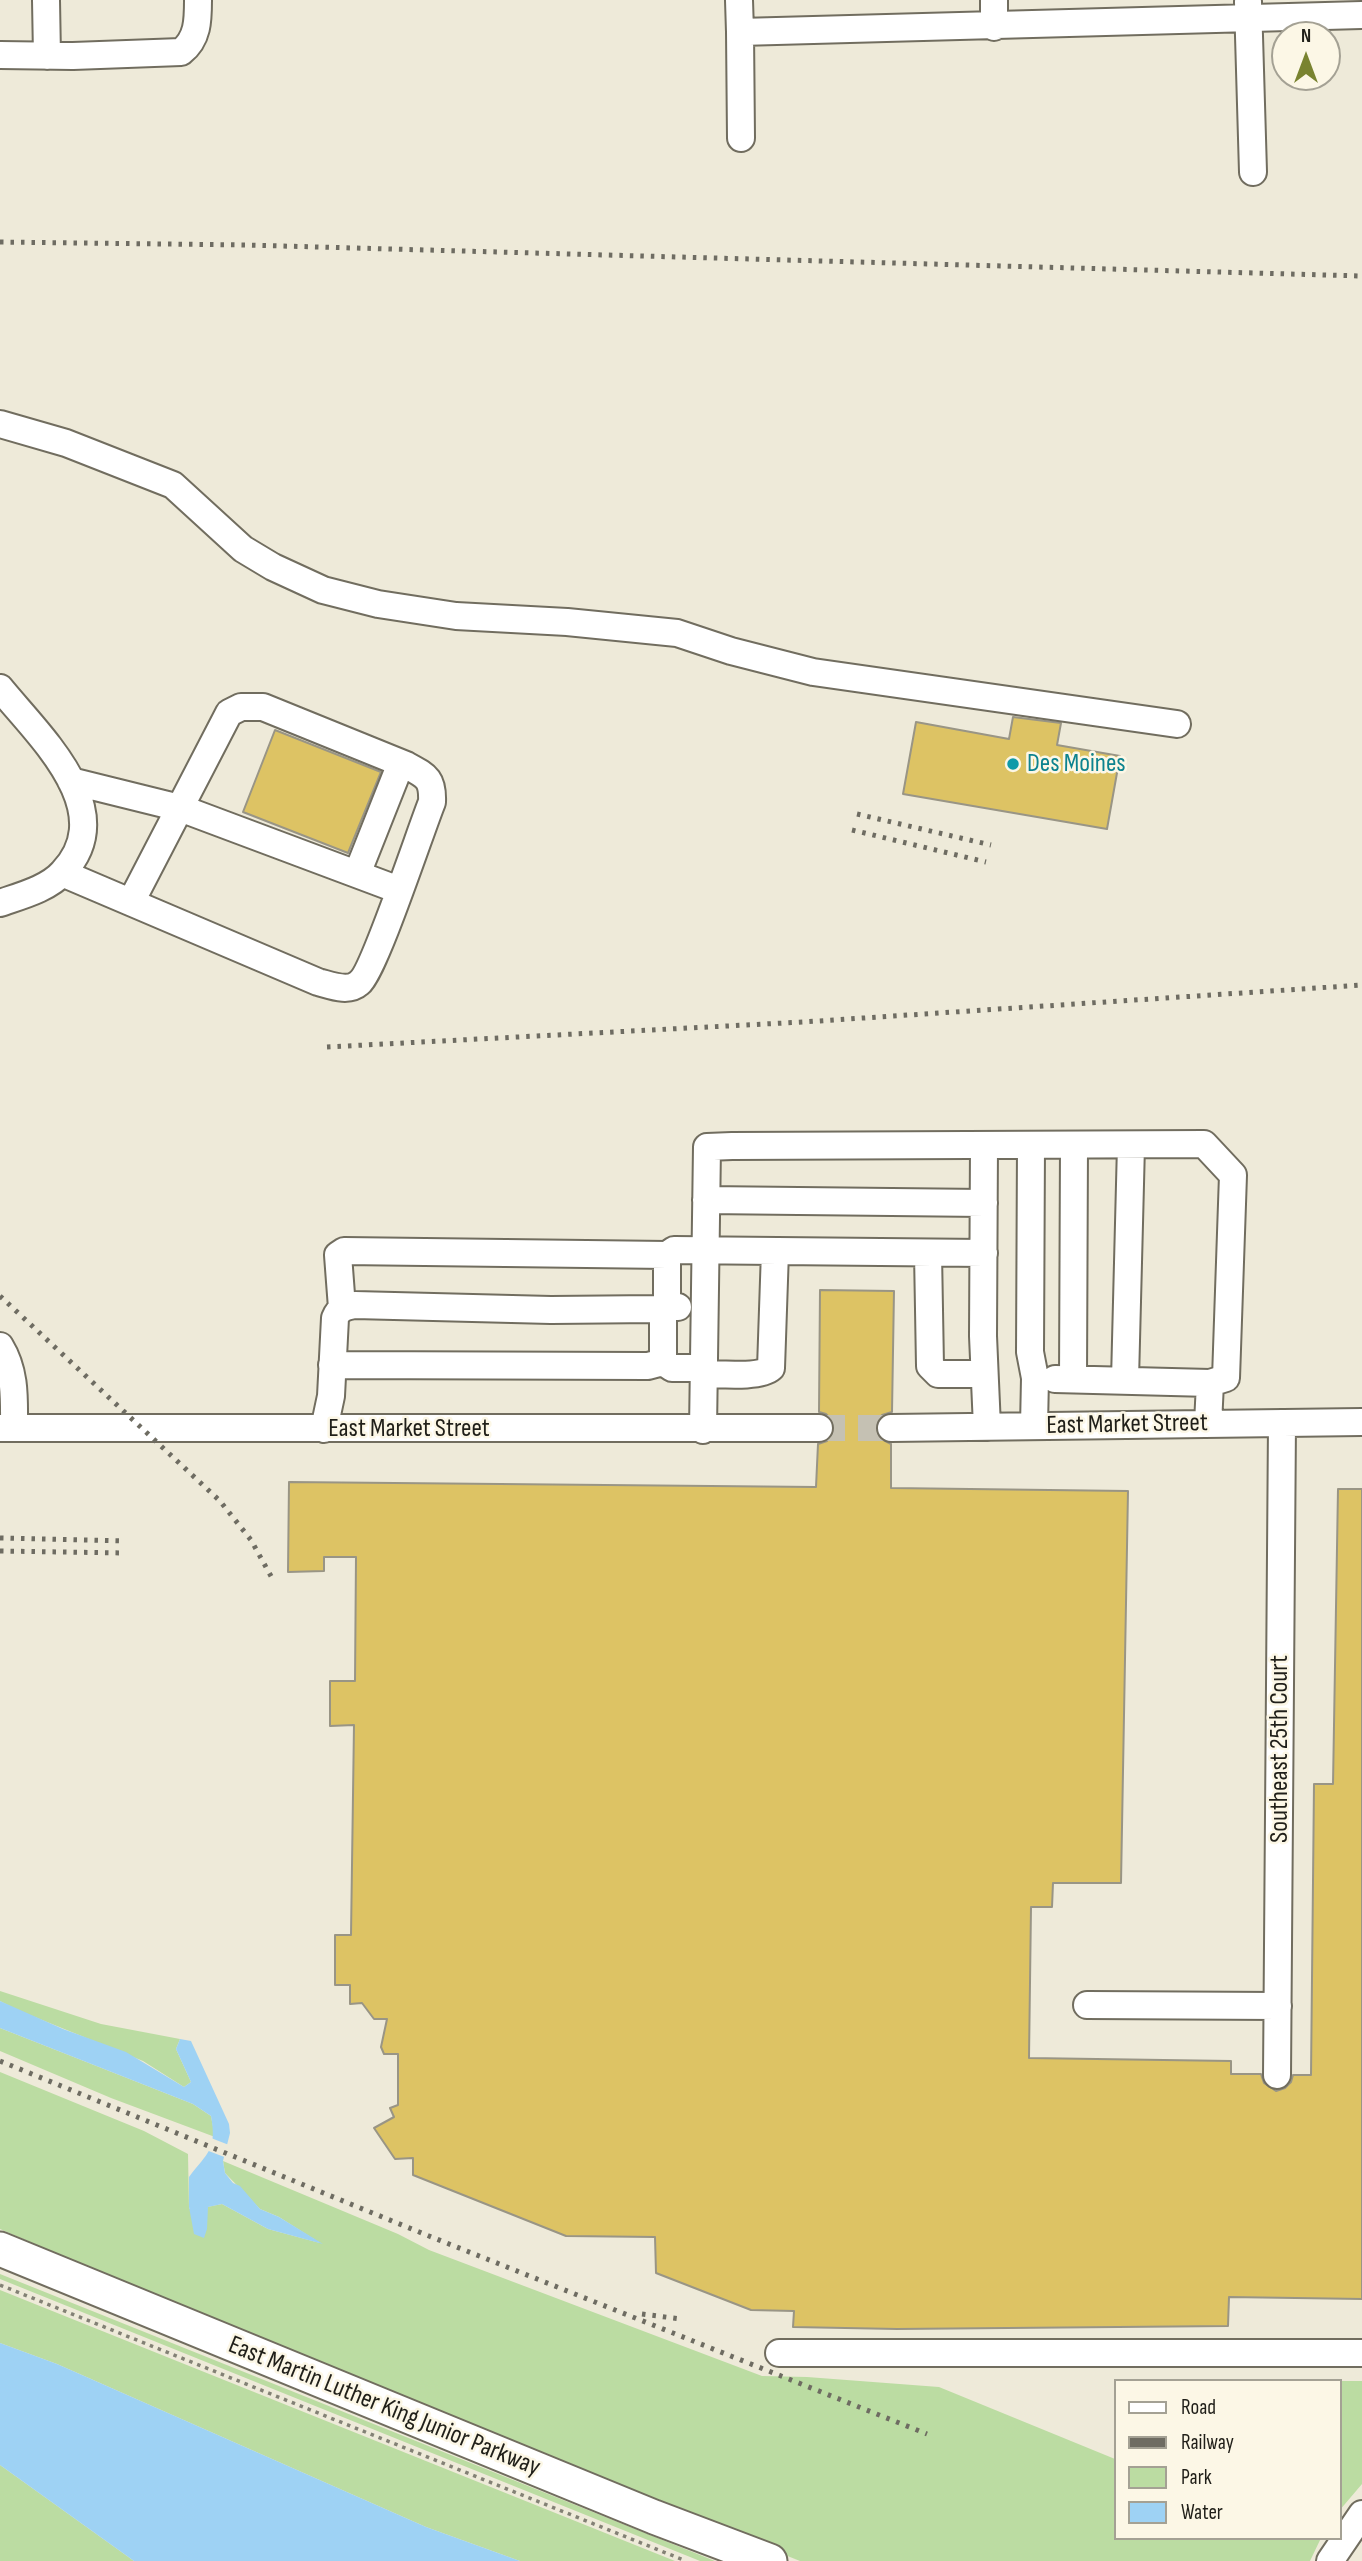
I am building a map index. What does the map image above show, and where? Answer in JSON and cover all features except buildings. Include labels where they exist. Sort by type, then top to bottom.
[{"type":"main road","name":"East Martin Luther King Junior Parkway","points":[[0,2249],[654,2517],[770,2561]]},
{"type":"street","points":[[46,0],[47,56]]},
{"type":"street","points":[[0,55],[181,52],[190,45],[196,34],[198,0]]},
{"type":"street","points":[[739,0],[741,138]]},
{"type":"street","points":[[994,0],[994,27]]},
{"type":"street","points":[[740,32],[994,27],[1249,9],[1362,15]]},
{"type":"street","points":[[1249,9],[1253,172]]},
{"type":"street","points":[[0,424],[66,443],[173,485],[243,549],[273,567],[323,590],[377,604],[456,616],[579,623],[677,633],[731,651],[813,672],[1177,724]]},
{"type":"street","points":[[0,688],[65,767],[82,804],[83,840],[62,873],[44,886],[0,903]]},
{"type":"street","points":[[62,873],[318,982],[351,988],[361,983],[374,957],[432,803],[432,789],[427,777],[401,763],[263,708],[241,707],[229,713],[131,902]]},
{"type":"street","points":[[357,874],[401,763]]},
{"type":"street","points":[[71,781],[180,808],[399,890]]},
{"type":"street","points":[[703,1430],[707,1147],[1204,1144],[1233,1175],[1226,1378],[1210,1383],[1035,1378]]},
{"type":"street","points":[[984,1145],[984,1374],[987,1427]]},
{"type":"street","points":[[1031,1145],[1030,1352],[1035,1378],[1034,1426]]},
{"type":"street","points":[[1073,1379],[1074,1145]]},
{"type":"street","points":[[1125,1380],[1130,1145]]},
{"type":"street","points":[[706,1200],[984,1203]]},
{"type":"street","points":[[324,1429],[331,1396],[335,1318],[342,1308],[338,1255],[344,1251],[667,1255],[674,1250],[705,1249],[984,1254]]},
{"type":"street","points":[[332,1365],[648,1366],[663,1362],[673,1368],[704,1371],[753,1374],[767,1372],[771,1368],[775,1251]]},
{"type":"street","points":[[928,1253],[930,1366],[938,1374],[984,1374]]},
{"type":"street","points":[[663,1362],[663,1307],[668,1294],[667,1255]]},
{"type":"street","points":[[342,1308],[355,1305],[551,1310],[704,1307]]},
{"type":"street","points":[[0,1346],[9,1360],[14,1380],[7,1428]]},
{"type":"street","points":[[1208,1424],[1210,1383]]},
{"type":"street","name":"East Market Street","points":[[891,1428],[1362,1422]]},
{"type":"street","name":"Southeast 25th Court","points":[[1277,2075],[1282,1423]]},
{"type":"street","name":"East Market Street","points":[[7,1428],[818,1428]]},
{"type":"street","points":[[1087,2005],[1278,2006]]},
{"type":"street","points":[[779,2353],[1362,2353]]},
{"type":"street","points":[[1330,2561],[1362,2514]]},
{"type":"path","points":[[0,2285],[687,2561]]},
{"type":"green space","points":[[0,1991],[101,2024],[180,2039],[176,2049],[191,2082],[184,2087],[143,2061],[15,2009],[0,2001]]},
{"type":"green space","points":[[0,2028],[193,2104],[211,2116],[215,2137],[111,2098],[0,2051]]},
{"type":"green space","points":[[0,2072],[144,2131],[188,2154],[189,2208],[207,2229],[207,2207],[222,2204],[268,2229],[320,2243],[279,2217],[260,2209],[225,2173],[223,2161],[398,2234],[429,2250],[762,2376],[939,2387],[1114,2459],[1114,2540],[1320,2540],[1310,2561],[800,2561],[382,2394],[0,2229]]},
{"type":"green space","points":[[0,2274],[715,2561],[700,2561],[0,2279]]},
{"type":"green space","points":[[0,2290],[675,2561],[520,2561],[426,2527],[57,2364],[0,2343]]},
{"type":"green space","points":[[1341,2381],[1362,2381],[1362,2484],[1341,2509]]},
{"type":"green space","points":[[0,2465],[134,2561],[0,2561]]},
{"type":"water","points":[[0,2001],[63,2029],[126,2052],[184,2087],[191,2082],[176,2049],[180,2039],[191,2041],[229,2124],[230,2133],[223,2161],[225,2173],[260,2209],[279,2217],[323,2244],[268,2229],[222,2204],[208,2207],[204,2238],[194,2234],[189,2207],[189,2177],[212,2144],[211,2116],[193,2104],[0,2028]]},
{"type":"water","points":[[0,2343],[57,2364],[426,2527],[520,2561],[134,2561],[0,2465]]},
{"type":"pier","points":[[211,2138],[229,2145],[227,2158],[206,2150]]},
{"type":"tunnel","points":[[819,1428],[891,1428]]},
{"type":"railway","points":[[0,242],[246,245],[1362,276]]},
{"type":"railway","points":[[857,814],[991,845]]},
{"type":"railway","points":[[852,830],[986,862]]},
{"type":"railway","points":[[327,1047],[803,1022],[1362,985]]},
{"type":"railway","points":[[0,1296],[220,1501],[251,1540],[272,1578]]},
{"type":"railway","points":[[0,1538],[125,1541]]},
{"type":"railway","points":[[0,1551],[125,1553]]},
{"type":"railway","points":[[0,2061],[429,2236],[927,2434]]},
{"type":"railway","points":[[642,2314],[681,2319]]},
{"type":"place","name":"Des Moines","points":[[1013,764]]}]
